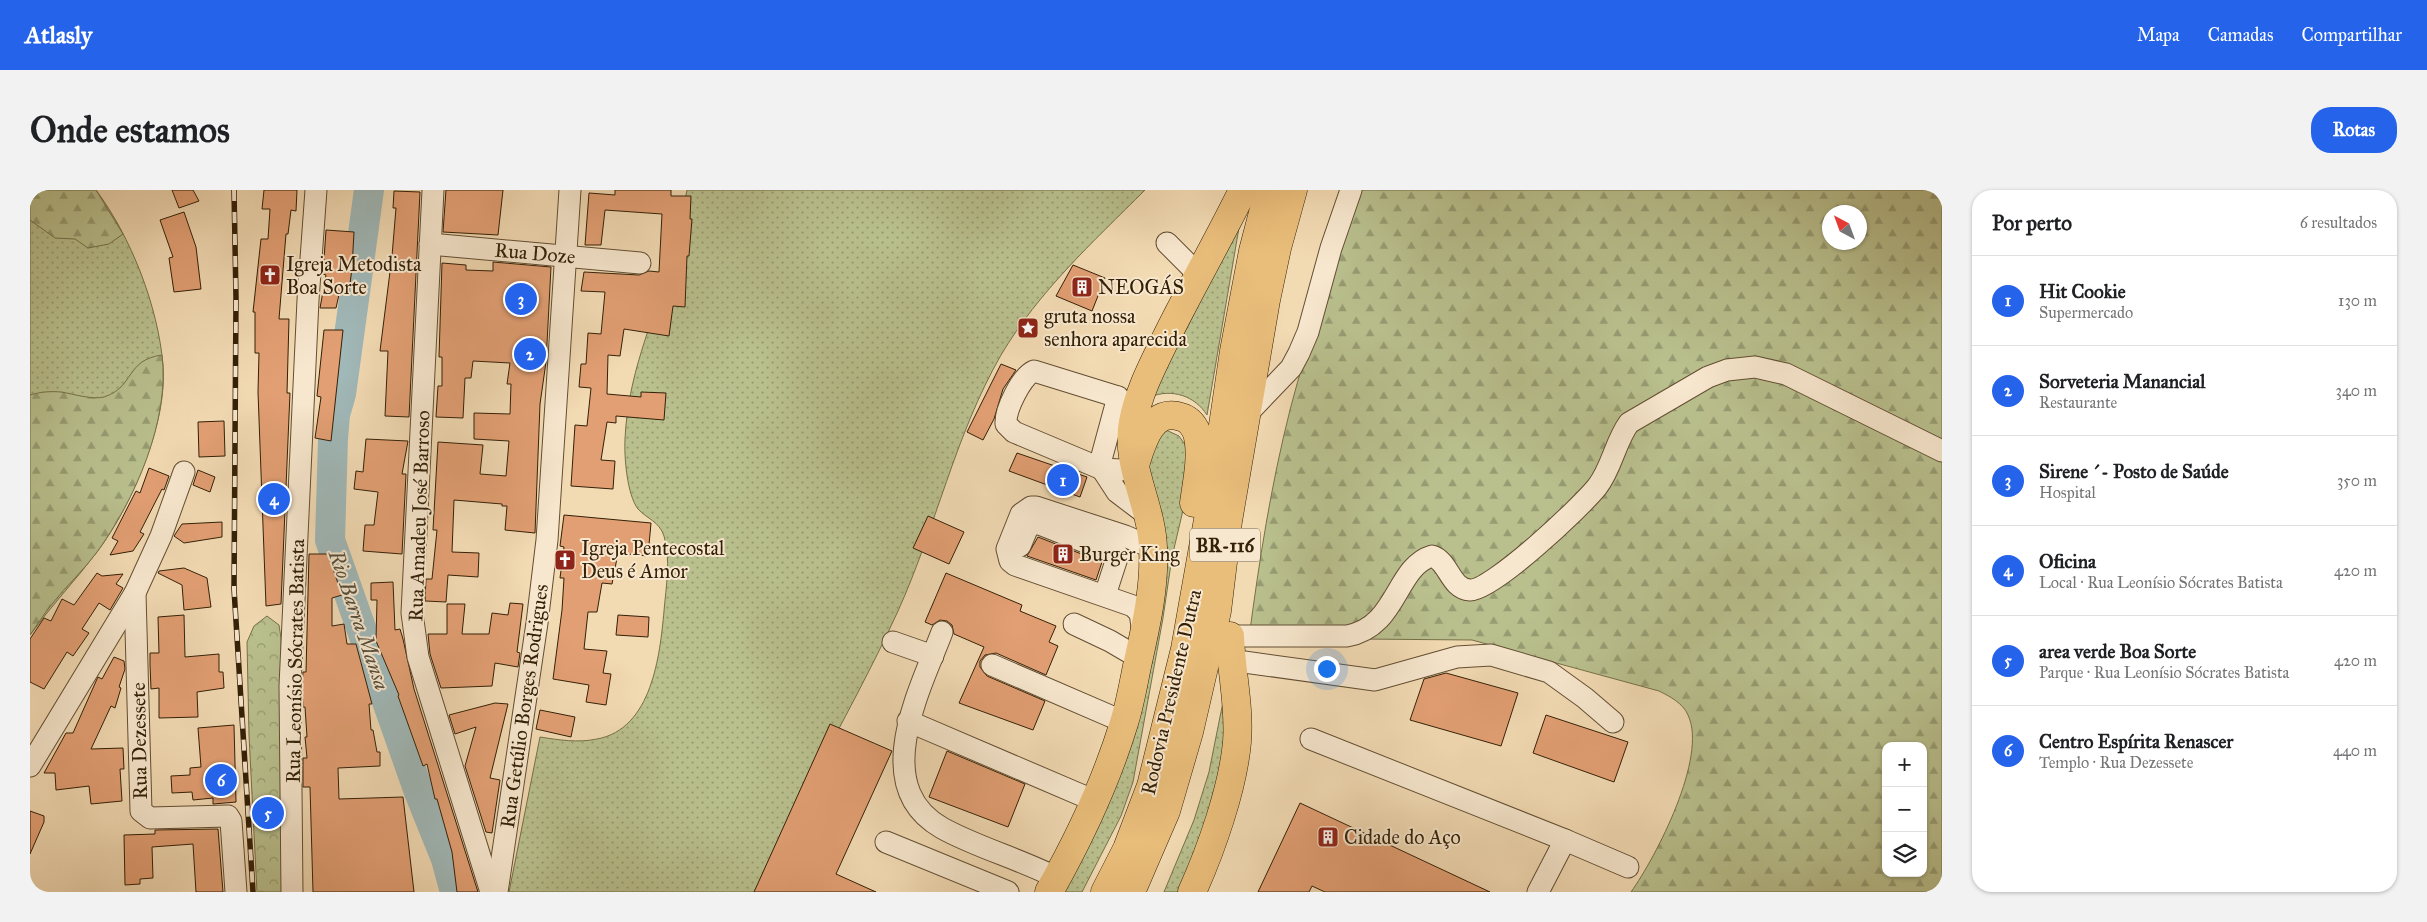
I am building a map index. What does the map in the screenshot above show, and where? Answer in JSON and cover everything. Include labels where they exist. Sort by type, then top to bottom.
[{"type":"main road","points":[[1053,885],[1095,801],[1124,722],[1141,648],[1152,586],[1153,548],[1151,528],[1135,465],[1130,392],[1198,274],[1243,190]]},
{"type":"main road","name":"Rodovia Presidente Dutra","points":[[1105,892],[1127,849],[1151,786],[1186,649],[1214,486],[1234,352],[1253,251],[1269,190]]},
{"type":"main road","name":"Rodovia Presidente Dutra","points":[[1131,892],[1166,811],[1189,732],[1217,611],[1228,521],[1273,265],[1293,190]]},
{"type":"main road","name":"BR-116","points":[[1089,892],[1108,860],[1137,790],[1166,682],[1197,482],[1199,446],[1194,427],[1185,418],[1174,414],[1160,418],[1146,433],[1135,465]]},
{"type":"main road","points":[[1192,892],[1209,854],[1232,770],[1237,743],[1237,722],[1228,624],[1237,555],[1228,521]]},
{"type":"street","name":"Rua Leonísio Sócrates Batista","points":[[292,892],[290,686],[308,300],[316,190]]},
{"type":"street","name":"Rua Amadeu José Barroso","points":[[433,190],[412,614],[418,657],[491,892]]},
{"type":"street","name":"Rua Getúlio Borges Rodrigues","points":[[497,892],[537,623],[547,540],[570,190]]},
{"type":"street","points":[[1246,415],[1291,368],[1299,353],[1308,332],[1331,248],[1351,190]]},
{"type":"street","points":[[1167,243],[1198,274]]},
{"type":"street","name":"Rua Doze","points":[[430,244],[640,263]]},
{"type":"street","points":[[1230,648],[1361,634],[1383,616],[1416,566],[1425,558],[1432,556],[1442,562],[1456,583],[1464,589],[1472,590],[1486,586],[1528,552],[1577,508],[1597,486],[1608,468],[1621,434],[1629,423],[1708,377],[1727,370],[1755,367],[1786,374],[1942,451]]},
{"type":"street","points":[[1101,468],[1130,392],[1034,371],[1020,383],[1006,416],[1006,424],[1014,432],[1101,468],[1121,470],[1135,465]]},
{"type":"street","points":[[1101,468],[1117,492],[1146,514]]},
{"type":"street","points":[[30,766],[135,594],[161,536],[184,472]]},
{"type":"street","points":[[1074,624],[1110,641],[1141,648],[1138,610],[1128,603],[1068,584],[1015,565],[1010,561],[1007,549],[1021,514],[1026,510],[1036,507],[1126,536],[1153,548]]},
{"type":"street","points":[[1068,584],[1017,558],[1030,524],[1036,523],[1118,555]]},
{"type":"street","points":[[1105,595],[1126,536]]},
{"type":"street","name":"Rua Dezessete","points":[[135,594],[141,811],[150,818],[228,816],[231,821],[236,892]]},
{"type":"street","points":[[942,632],[908,721],[903,745],[904,768],[912,797],[924,815],[946,831],[1030,864],[1053,885]]},
{"type":"street","points":[[110,636],[136,642]]},
{"type":"street","points":[[893,642],[933,656]]},
{"type":"street","points":[[1230,648],[1375,680],[1457,657],[1491,655],[1549,672],[1580,694],[1613,722]]},
{"type":"street","points":[[992,665],[1124,722]]},
{"type":"street","points":[[908,721],[1095,801]]},
{"type":"street","points":[[1311,738],[1628,866]]},
{"type":"street","points":[[1538,892],[1564,840]]},
{"type":"street","points":[[886,842],[1008,892]]},
{"type":"green space","points":[[30,190],[96,190],[109,209],[131,250],[149,296],[160,342],[163,388],[160,412],[145,463],[122,512],[97,552],[30,635]]},
{"type":"green space","points":[[30,190],[96,190],[123,234],[109,244],[88,248],[75,239],[55,238],[30,220]]},
{"type":"green space","points":[[687,190],[1145,190],[1050,288],[1032,310],[1001,355],[985,386],[958,449],[924,547],[898,611],[806,792],[760,892],[509,892],[540,737],[583,741],[597,739],[616,732],[630,721],[641,706],[650,688],[656,668],[667,583],[666,545],[659,527],[641,512],[634,503],[627,475],[625,439],[635,372],[672,258]]},
{"type":"green space","points":[[1361,190],[1942,190],[1942,892],[1631,892],[1665,832],[1685,780],[1691,755],[1692,733],[1688,715],[1679,703],[1659,691],[1472,640],[1249,638],[1266,524],[1277,467],[1297,382]]},
{"type":"green space","points":[[1241,216],[1207,415],[1196,403],[1182,396],[1166,393],[1150,397],[1189,324]]},
{"type":"green space","points":[[162,355],[161,406],[147,458],[136,484],[111,531],[97,552],[52,604],[30,635],[30,395],[45,392],[61,392],[89,397],[104,397],[114,393],[121,387],[142,362]]},
{"type":"green space","points":[[1166,430],[1179,436],[1189,450],[1184,506],[1172,557],[1163,618],[1133,782],[1121,816],[1082,892],[1062,892],[1115,779],[1151,495],[1146,450]]},
{"type":"green space","points":[[267,616],[279,625],[281,638],[286,892],[257,892],[249,735],[247,642],[254,626]]},
{"type":"green space","points":[[1224,697],[1231,748],[1181,892],[1164,892],[1194,820],[1209,772]]},
{"type":"building","points":[[172,190],[193,190],[199,201],[179,208]]},
{"type":"building","points":[[264,190],[297,190],[296,211],[291,210],[288,234],[286,234],[279,319],[289,319],[287,393],[290,393],[281,604],[266,606],[258,392],[259,353],[255,353],[255,312],[253,312],[261,239],[268,239],[270,209],[262,209]]},
{"type":"building","points":[[446,190],[503,190],[498,235],[443,232]]},
{"type":"building","points":[[615,190],[671,190],[671,196],[691,196],[690,219],[692,219],[689,256],[687,256],[685,307],[673,306],[669,336],[624,329],[620,356],[608,355],[607,394],[641,397],[641,392],[666,393],[664,420],[616,416],[616,423],[607,422],[601,460],[615,461],[613,489],[571,486],[575,425],[587,426],[591,388],[579,387],[581,364],[586,364],[588,333],[601,334],[605,292],[581,291],[584,272],[639,275],[649,271],[659,272],[662,214],[605,210],[601,245],[585,245],[589,193],[615,195]]},
{"type":"building","points":[[394,191],[420,192],[409,417],[385,416],[388,351],[380,351],[392,256],[396,208],[393,208]]},
{"type":"building","points":[[184,212],[196,247],[201,289],[174,292],[169,258],[173,257],[160,220]]},
{"type":"building","points":[[326,230],[354,232],[349,292],[340,290],[336,308],[320,308],[326,275],[323,274]]},
{"type":"building","points":[[493,262],[551,267],[546,362],[540,404],[535,533],[505,530],[507,506],[454,500],[452,552],[479,553],[478,577],[448,575],[446,602],[425,601],[426,579],[432,579],[437,530],[433,530],[438,442],[483,445],[480,474],[506,476],[509,441],[474,439],[474,413],[510,414],[511,384],[507,384],[510,363],[473,361],[471,378],[465,378],[463,418],[436,417],[438,386],[442,386],[442,357],[439,357],[442,263],[466,265],[466,270],[493,271]]},
{"type":"building","name":"NEOGÁS","points":[[1073,265],[1105,278],[1092,311],[1056,296]]},
{"type":"building","points":[[324,330],[343,330],[331,441],[315,438],[321,397],[317,396]]},
{"type":"building","points":[[1001,364],[1016,370],[1003,389],[994,419],[983,440],[967,432]]},
{"type":"building","points":[[224,421],[225,456],[199,457],[198,422]]},
{"type":"building","points":[[366,439],[408,441],[402,474],[406,474],[402,554],[363,551],[365,525],[374,525],[378,492],[354,489],[356,471],[363,472]]},
{"type":"building","points":[[1017,453],[1087,477],[1080,497],[1009,471]]},
{"type":"building","points":[[149,468],[169,476],[164,490],[162,489],[140,532],[144,534],[133,551],[110,555],[118,541],[112,538],[136,491],[140,493]]},
{"type":"building","points":[[198,470],[215,477],[210,492],[193,485]]},
{"type":"building","points":[[564,515],[651,523],[648,556],[618,553],[612,584],[602,583],[597,612],[588,612],[584,649],[607,651],[603,673],[611,674],[606,705],[586,702],[589,685],[553,679],[562,610],[564,578],[560,578],[564,547],[560,546]]},
{"type":"building","points":[[928,516],[964,532],[949,564],[913,548]]},
{"type":"building","points":[[222,522],[222,537],[184,543],[174,536],[182,524]]},
{"type":"building","points":[[1038,537],[1102,562],[1096,580],[1027,556]]},
{"type":"building","points":[[309,554],[328,554],[342,595],[332,598],[332,626],[344,624],[347,644],[356,644],[372,704],[369,704],[371,730],[373,730],[377,752],[380,752],[380,766],[338,768],[339,799],[403,797],[414,892],[313,892],[310,787],[303,787],[303,758],[307,758],[305,737],[307,737],[302,686],[303,672],[306,672]]},
{"type":"building","points":[[184,568],[207,578],[211,607],[184,610],[182,585],[158,573],[159,571]]},
{"type":"building","points":[[97,573],[102,576],[123,574],[116,584],[123,588],[110,610],[99,603],[82,629],[89,633],[73,656],[67,652],[44,689],[30,682],[30,639],[44,618],[51,621],[62,599],[74,605]]},
{"type":"building","points":[[946,573],[1022,605],[1020,611],[1056,626],[1049,642],[1058,646],[1046,675],[996,653],[985,655],[980,661],[980,667],[987,676],[1045,701],[1033,730],[959,703],[984,647],[954,634],[952,625],[947,621],[940,620],[932,625],[925,622]]},
{"type":"building","points":[[393,582],[395,630],[400,629],[414,689],[478,892],[457,892],[452,852],[437,799],[435,799],[427,764],[423,766],[399,695],[376,641],[377,600],[371,600],[371,583]]},
{"type":"building","points":[[510,603],[523,604],[517,652],[520,653],[518,667],[495,663],[492,686],[441,688],[430,654],[428,634],[447,634],[447,604],[465,604],[462,634],[489,634],[492,613],[508,615]]},
{"type":"building","points":[[184,615],[185,657],[219,654],[219,672],[223,672],[224,688],[197,692],[198,717],[159,718],[159,688],[151,689],[150,665],[150,653],[159,653],[158,617]]},
{"type":"building","points":[[618,615],[649,617],[648,637],[616,635]]},
{"type":"building","points":[[114,657],[124,661],[125,669],[119,687],[121,688],[115,708],[111,706],[91,749],[123,748],[124,769],[120,769],[122,801],[91,804],[89,786],[56,790],[55,773],[44,773],[66,733],[73,733],[98,677],[102,679]]},
{"type":"building","points":[[1446,673],[1518,693],[1501,746],[1410,720],[1424,679]]},
{"type":"building","points":[[495,703],[508,704],[490,778],[500,780],[492,833],[486,832],[465,766],[476,727],[455,734],[449,715]]},
{"type":"building","points":[[540,710],[575,717],[571,737],[536,729]]},
{"type":"building","points":[[1546,715],[1628,742],[1614,782],[1533,753]]},
{"type":"building","points":[[830,724],[892,751],[836,874],[876,892],[754,892]]},
{"type":"building","points":[[234,725],[236,802],[213,804],[213,798],[193,800],[192,792],[172,793],[171,776],[190,775],[190,768],[201,767],[198,728]]},
{"type":"building","points":[[947,751],[1025,784],[1008,827],[929,797]]},
{"type":"building","name":"Cidade do Aço","points":[[1300,803],[1490,892],[1325,892],[1312,886],[1309,892],[1258,892]]},
{"type":"building","points":[[30,811],[44,816],[44,822],[30,854]]},
{"type":"building","points":[[218,829],[223,892],[196,892],[193,844],[152,847],[153,878],[140,879],[140,884],[125,885],[124,835],[155,834],[155,830]]},
{"type":"waterway","name":"Rio Barra Mansa","points":[[369,190],[341,394],[335,415],[330,540],[419,792],[446,859],[455,892]]},
{"type":"railway","points":[[234,190],[236,298],[234,589],[253,892]]},
{"type":"place","name":"Igreja Metodista Boa Sorte","points":[[270,275]]},
{"type":"place","name":"NEOGÁS","points":[[1082,287]]},
{"type":"place","name":"Sirene ´- Posto de Saúde","points":[[521,299]]},
{"type":"place","name":"gruta nossa senhora aparecida","points":[[1028,328]]},
{"type":"place","name":"Sorveteria Manancial","points":[[530,354]]},
{"type":"place","name":"Hit Cookie","points":[[1063,480]]},
{"type":"place","name":"Oficina","points":[[274,499]]},
{"type":"place","name":"Burger King","points":[[1063,554]]},
{"type":"place","name":"Igreja Pentecostal Deus é Amor","points":[[565,560]]},
{"type":"place","name":"Centro Espírita Renascer","points":[[221,780]]},
{"type":"place","name":"area verde Boa Sorte","points":[[268,813]]},
{"type":"place","name":"Cidade do Aço","points":[[1328,837]]}]
